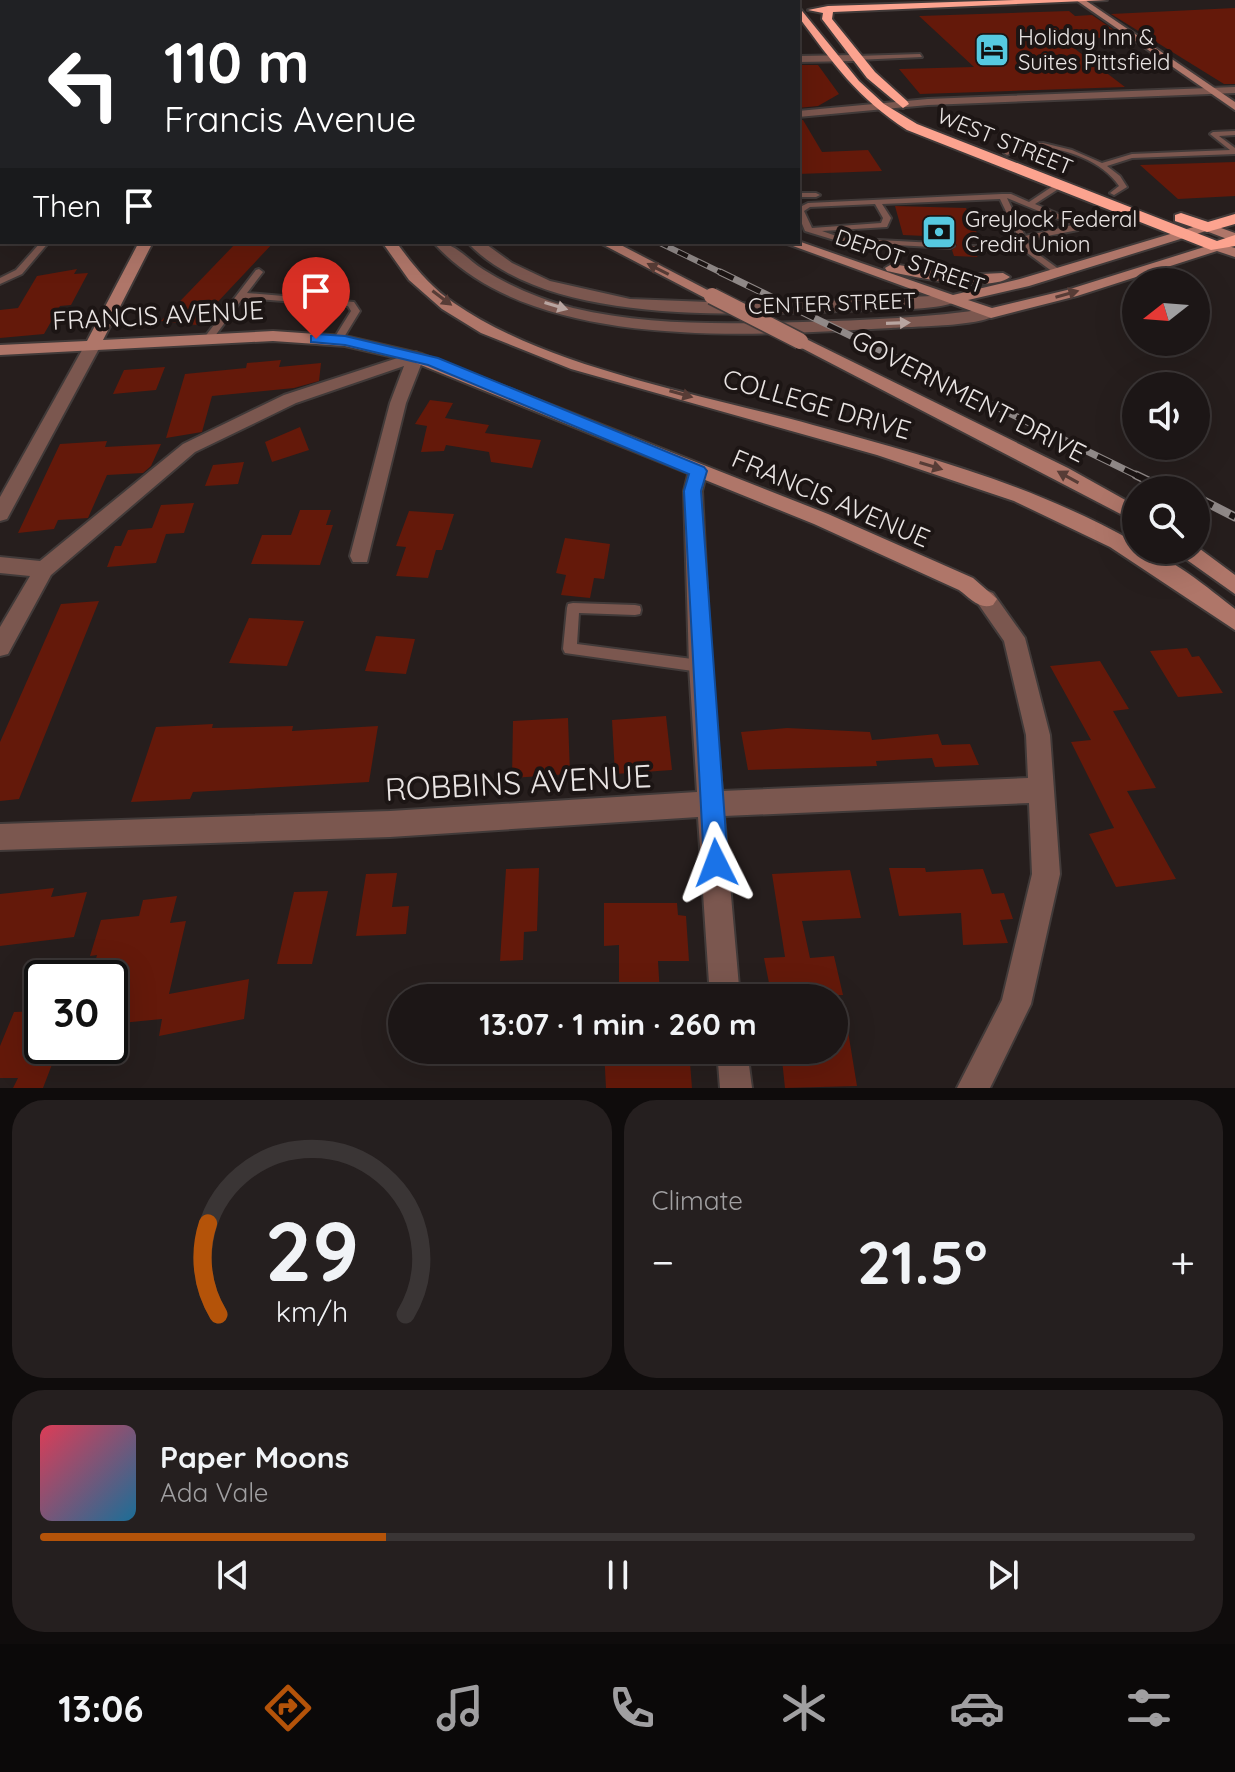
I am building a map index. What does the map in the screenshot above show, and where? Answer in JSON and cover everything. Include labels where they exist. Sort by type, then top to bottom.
[{"type":"highway","points":[[800,6],[951,0]]},
{"type":"highway","points":[[833,3],[1102,0]]},
{"type":"highway","name":"WEST STREET","points":[[833,3],[827,19],[856,58],[903,104],[939,126],[1207,227]]},
{"type":"highway","name":"WEST STREET","points":[[800,9],[855,84],[880,107],[946,142],[1217,247]]},
{"type":"highway","name":"CENTER STREET","points":[[1207,227],[1235,219]]},
{"type":"highway","name":"CENTER STREET","points":[[1217,247],[1235,239]]},
{"type":"street","points":[[1080,0],[1233,104]]},
{"type":"street","points":[[800,59],[856,58]]},
{"type":"street","points":[[800,114],[903,104],[1235,90]]},
{"type":"street","name":"CENTER STREET","points":[[477,244],[501,262],[552,284],[640,304],[765,308],[953,299],[1207,227]]},
{"type":"street","name":"WEST STREET","points":[[1207,227],[1235,239]]},
{"type":"street","points":[[0,514],[145,244]]},
{"type":"street","name":"COLLEGE DRIVE","points":[[390,244],[404,266],[427,287],[466,316],[502,336],[563,360],[925,464],[1033,500],[1097,529],[1153,561],[1235,621]]},
{"type":"street","name":"CENTER STREET","points":[[442,244],[474,270],[516,291],[594,316],[647,325],[722,329],[918,323],[991,313],[1072,293],[1217,247]]},
{"type":"street","name":"GOVERNMENT DRIVE","points":[[609,244],[1061,473],[1122,507]]},
{"type":"street","name":"DEPOT STREET","points":[[795,244],[991,313]]},
{"type":"street","name":"WEST STREET","points":[[1217,247],[1235,253]]},
{"type":"street","name":"DEPOT STREET","points":[[814,250],[947,277],[989,279],[1056,272]]},
{"type":"street","name":"FRANCIS AVENUE","points":[[0,350],[273,336],[338,340],[416,357],[864,539],[966,584],[986,599],[1014,638],[1038,735],[1041,790]]},
{"type":"street","points":[[360,556],[398,403],[416,357]]},
{"type":"street","points":[[0,647],[44,569],[189,448],[290,399],[416,357]]},
{"type":"street","points":[[698,471],[693,491],[700,666],[713,804],[724,984]]},
{"type":"street","points":[[1206,564],[1235,586]]},
{"type":"street","points":[[0,565],[44,569]]},
{"type":"street","points":[[973,1088],[1016,1004],[1046,874],[1041,790]]},
{"type":"street","name":"ROBBINS AVENUE","points":[[0,837],[390,824],[713,804],[1041,790]]},
{"type":"street","points":[[733,1064],[736,1088]]},
{"type":"lane","points":[[856,58],[920,56]]},
{"type":"lane","points":[[1235,133],[1213,134],[1235,152]]},
{"type":"lane","points":[[1007,153],[1027,144],[1045,145],[1101,165],[1120,178],[1123,187],[1114,193]]},
{"type":"lane","points":[[1101,165],[1132,156],[1235,152]]},
{"type":"lane","points":[[1032,203],[1059,186]]},
{"type":"lane","points":[[800,195],[816,195]]},
{"type":"lane","points":[[1002,196],[1028,250],[1056,272]]},
{"type":"lane","points":[[804,228],[800,210],[808,205],[1002,196],[1032,203],[1069,218],[1078,226],[1022,239]]},
{"type":"lane","points":[[804,228],[884,225],[887,218],[877,202]]},
{"type":"lane","points":[[804,228],[841,240],[950,246]]},
{"type":"lane","points":[[0,281],[19,272],[43,244]]},
{"type":"lane","points":[[975,248],[1028,250]]},
{"type":"lane","points":[[209,338],[259,272]]},
{"type":"lane","points":[[241,295],[351,304],[356,311],[338,340]]},
{"type":"lane","points":[[635,610],[573,608],[570,649],[700,666]]},
{"type":"building","points":[[1235,8],[1235,84],[1224,84],[1111,14]]},
{"type":"building","points":[[1069,11],[1075,16],[1092,15],[1124,37],[1062,39],[1125,87],[920,94],[899,69],[974,67],[919,16]]},
{"type":"building","points":[[800,65],[818,65],[839,94],[818,106],[800,108]]},
{"type":"building","points":[[800,120],[803,120],[822,152],[868,150],[882,171],[800,174]]},
{"type":"building","points":[[1235,162],[1235,196],[1178,199],[1140,165]]},
{"type":"building","name":"Greylock Federal Credit Union","points":[[895,206],[966,208],[980,240],[971,239],[969,250],[978,257],[954,256],[952,250],[957,245],[947,237],[903,235]]},
{"type":"building","points":[[235,244],[272,244],[196,325],[161,321]]},
{"type":"building","points":[[77,269],[74,274],[88,273],[71,305],[60,306],[44,334],[0,338],[0,310],[18,308],[37,276]]},
{"type":"building","points":[[281,360],[279,367],[321,363],[319,381],[294,388],[212,396],[202,432],[166,438],[185,374],[246,368],[247,363]]},
{"type":"building","points":[[165,367],[156,390],[113,394],[124,370]]},
{"type":"building","points":[[430,400],[453,403],[445,418],[489,425],[485,433],[541,440],[532,468],[491,462],[489,452],[446,445],[444,451],[421,452],[427,426],[415,424]]},
{"type":"building","points":[[300,427],[309,450],[272,462],[265,442]]},
{"type":"building","points":[[107,441],[105,447],[161,444],[151,466],[143,473],[107,475],[88,518],[58,520],[54,529],[18,533],[60,444]]},
{"type":"building","points":[[244,462],[238,484],[205,486],[213,465]]},
{"type":"building","points":[[194,503],[184,533],[166,534],[156,563],[107,567],[115,546],[121,546],[128,530],[152,528],[161,505]]},
{"type":"building","points":[[300,510],[331,510],[326,525],[333,525],[320,565],[251,564],[262,535],[291,535]]},
{"type":"building","points":[[409,511],[454,514],[442,550],[436,550],[428,578],[396,576],[406,547],[396,546]]},
{"type":"building","points":[[565,538],[610,544],[604,579],[594,578],[590,598],[561,595],[566,575],[556,573]]},
{"type":"building","points":[[99,601],[19,799],[0,801],[0,742],[61,604]]},
{"type":"building","points":[[249,618],[304,621],[287,666],[229,663]]},
{"type":"building","points":[[376,636],[415,639],[406,674],[365,671]]},
{"type":"building","points":[[1187,648],[1192,657],[1199,656],[1223,693],[1178,697],[1150,651]]},
{"type":"building","points":[[1100,661],[1129,709],[1113,711],[1156,788],[1127,791],[1176,879],[1116,887],[1089,834],[1114,828],[1071,742],[1091,740],[1050,666]]},
{"type":"building","points":[[666,716],[672,770],[615,774],[612,720]]},
{"type":"building","points":[[568,718],[570,774],[512,778],[513,721]]},
{"type":"building","points":[[213,724],[212,728],[293,726],[292,731],[378,726],[369,782],[193,792],[190,799],[131,802],[156,727]]},
{"type":"building","points":[[787,728],[870,732],[872,740],[938,734],[942,745],[970,744],[979,765],[935,767],[932,758],[876,761],[877,766],[748,770],[741,732]]},
{"type":"building","points":[[539,868],[537,931],[524,932],[523,960],[500,961],[506,869]]},
{"type":"building","points":[[889,868],[925,868],[926,872],[983,869],[992,894],[1004,893],[1013,919],[1000,920],[1008,943],[963,945],[961,913],[899,916]]},
{"type":"building","points":[[850,870],[861,918],[802,921],[810,958],[834,956],[840,984],[769,984],[764,958],[785,957],[772,874]]},
{"type":"building","points":[[397,873],[392,907],[409,906],[406,934],[356,936],[366,874]]},
{"type":"building","points":[[54,888],[51,897],[87,892],[74,937],[0,946],[0,894]]},
{"type":"building","points":[[328,891],[312,964],[277,964],[294,892]]},
{"type":"building","points":[[177,896],[170,923],[186,921],[169,994],[249,979],[244,1019],[159,1036],[162,1019],[128,1022],[128,960],[96,960],[97,955],[90,956],[101,920],[139,916],[143,900]]},
{"type":"building","points":[[604,903],[677,903],[678,915],[686,916],[689,961],[658,961],[659,984],[619,984],[619,945],[604,946]]},
{"type":"building","points":[[14,1012],[24,1012],[24,1064],[52,1064],[43,1088],[13,1088],[18,1078],[0,1078],[0,1046]]},
{"type":"building","points":[[848,1031],[857,1086],[785,1088],[782,1064],[848,1064]]},
{"type":"building","points":[[605,1064],[690,1064],[692,1088],[606,1088]]},
{"type":"railway","points":[[662,244],[724,274]]},
{"type":"railway","points":[[720,272],[1138,476]]},
{"type":"railway","points":[[1210,504],[1235,517]]},
{"type":"place","name":"Holiday Inn & Suites Pittsfield","points":[[992,50]]},
{"type":"place","name":"Greylock Federal Credit Union","points":[[939,232]]},
{"type":"route","points":[[316,339],[345,341],[433,361],[698,471],[693,491],[699,641],[716,863]]}]
